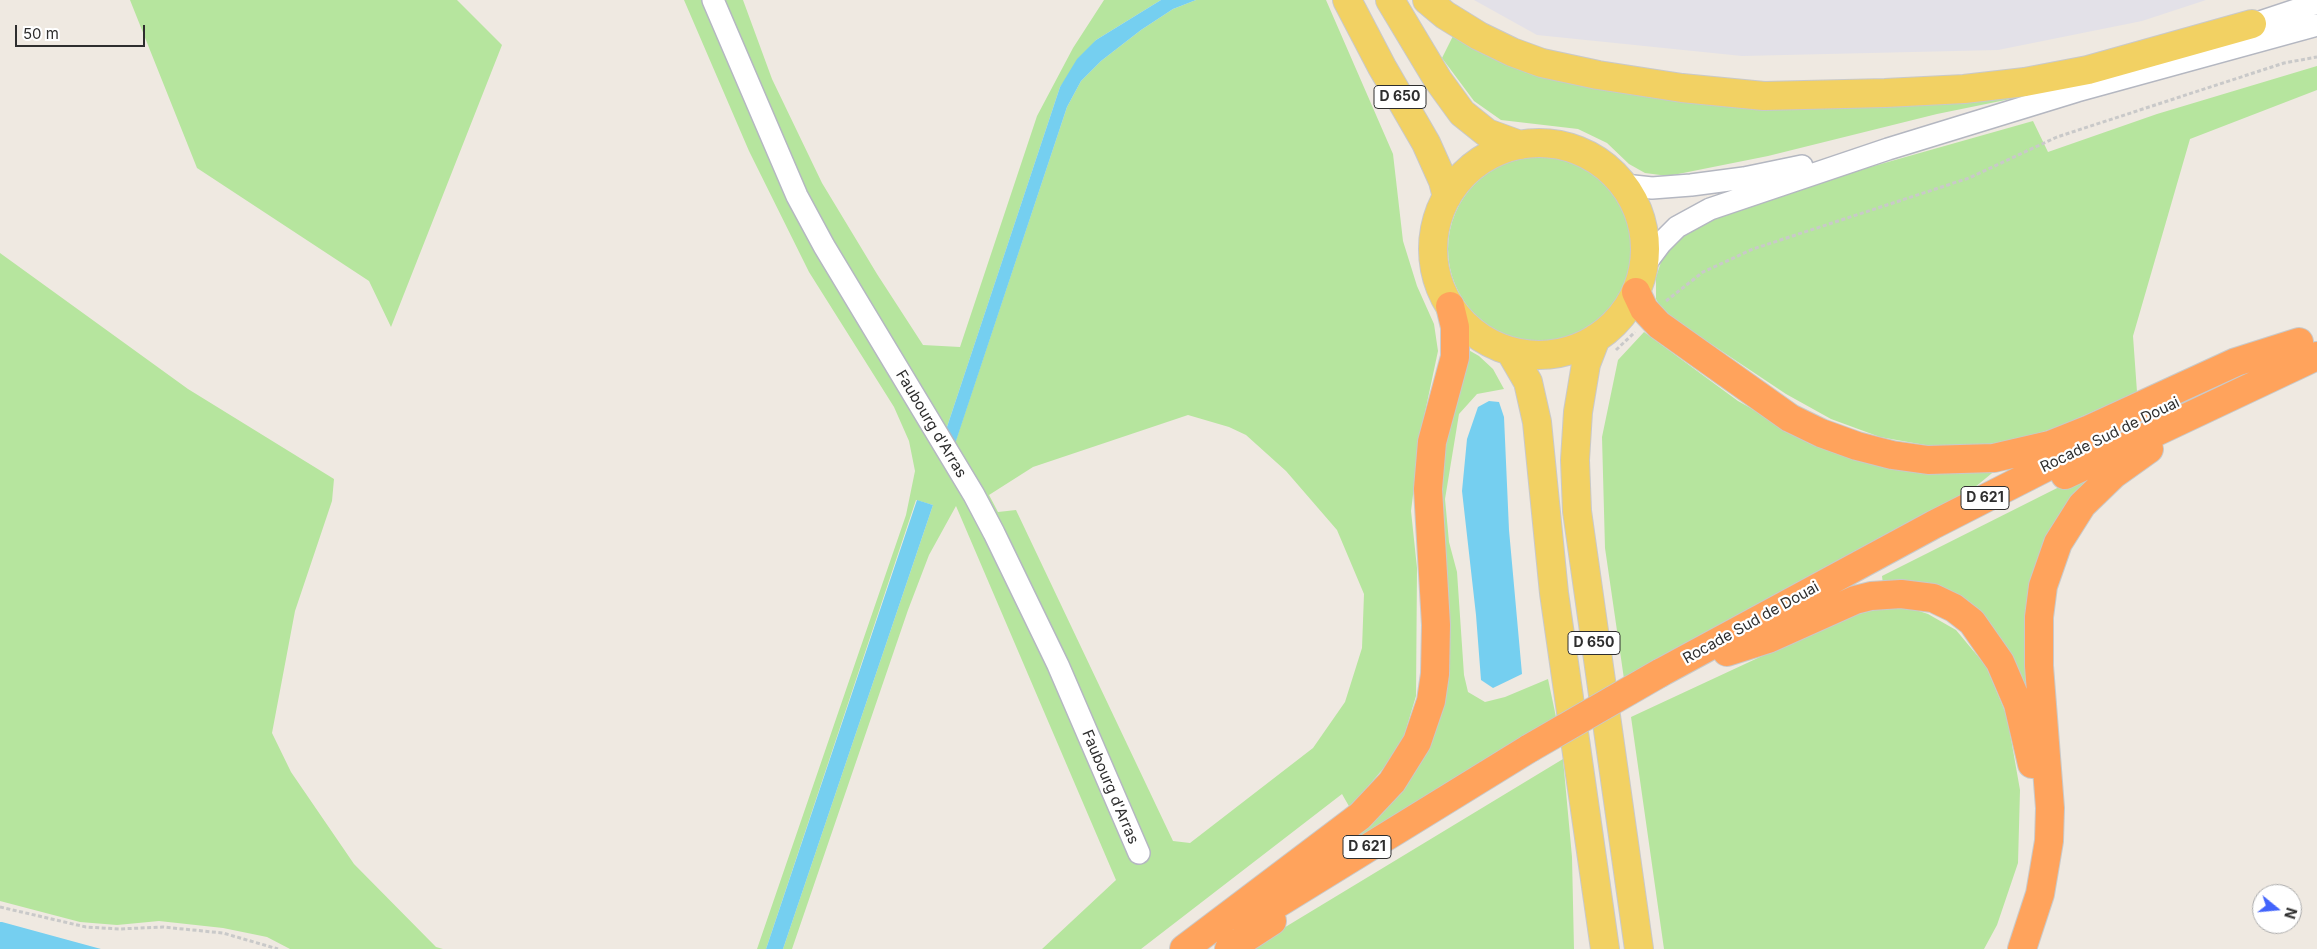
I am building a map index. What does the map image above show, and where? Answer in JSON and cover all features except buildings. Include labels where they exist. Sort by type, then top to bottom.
[{"type":"highway","points":[[1639,280],[1650,316],[1759,398],[1798,422],[1838,440],[1874,451],[1928,460],[1994,458],[2050,445],[2090,429],[2236,362],[2311,344]]},
{"type":"highway","points":[[1184,949],[1360,816],[1392,782],[1417,742],[1431,701],[1435,674],[1436,625],[1428,489],[1432,442],[1455,357],[1455,327],[1450,306]]},
{"type":"highway","name":"Rocade Sud de Douai","points":[[1661,681],[1727,652],[1840,590],[2046,484],[2291,368],[2311,344]]},
{"type":"highway","name":"Rocade Sud de Douai","points":[[1206,949],[1530,756],[1959,511],[2311,344]]},
{"type":"highway","points":[[2022,949],[2040,894],[2049,841],[2050,808],[2039,666],[2039,617],[2043,586],[2058,543],[2082,505],[2120,469],[2152,448],[2226,408],[2291,368]]},
{"type":"highway","points":[[1727,652],[1768,639],[1854,600],[1886,594],[1913,594],[1933,598],[1954,608],[1972,622],[2000,662],[2013,689],[2023,721],[2034,774],[2036,823],[2030,872],[2022,906],[2006,949]]},
{"type":"highway","name":"Rocade Sud de Douai","points":[[1229,949],[1530,756]]},
{"type":"main road","name":"D 650","points":[[1347,0],[1378,60],[1426,143],[1444,181],[1447,197]]},
{"type":"main road","name":"D 650","points":[[1390,0],[1434,73],[1462,113],[1487,132],[1520,145]]},
{"type":"main road","points":[[1427,0],[1445,15],[1479,36],[1512,52],[1542,63],[1598,75],[1682,88],[1764,96],[1885,94],[1964,89],[2025,82],[2258,32]]},
{"type":"main road","points":[[1520,145],[1559,145],[1584,152],[1606,166],[1624,185],[1636,206],[1643,230],[1639,280],[1604,346],[1548,354],[1510,351],[1476,334],[1450,306],[1439,284],[1434,259],[1437,221],[1447,197],[1462,176],[1478,163],[1495,153],[1520,145]]},
{"type":"main road","name":"D 650","points":[[1604,346],[1586,364],[1578,412],[1574,460],[1577,511],[1639,949]]},
{"type":"main road","name":"D 650","points":[[1510,351],[1528,382],[1538,422],[1554,593],[1605,949]]},
{"type":"street","name":"Faubourg d'Arras","points":[[713,0],[797,196],[824,246],[974,495],[994,533],[1058,665],[1139,853]]},
{"type":"street","points":[[1639,280],[1667,236],[1697,215],[1888,148],[2076,91],[2258,32],[2317,3]]},
{"type":"street","points":[[2258,32],[2317,25]]},
{"type":"street","points":[[1624,185],[1664,187],[1724,181],[1888,148]]},
{"type":"path","points":[[1604,346],[1650,316],[1680,288],[1708,269],[1738,254],[1969,178],[2057,137],[2284,63],[2317,58]]},
{"type":"path","points":[[0,907],[86,927],[119,929],[163,927],[223,932],[278,949]]},
{"type":"shaded area","points":[[1474,0],[2206,0],[2142,21],[1998,50],[1742,56],[1537,35]]},
{"type":"green space","points":[[130,0],[457,0],[502,45],[391,327],[369,281],[197,168]]},
{"type":"green space","points":[[684,0],[743,0],[772,79],[822,183],[877,274],[923,345],[960,347],[1037,116],[1073,48],[1104,0],[1161,0],[1096,40],[1060,87],[946,430],[955,443],[1067,107],[1081,81],[1101,61],[1141,30],[1173,9],[1196,0],[1326,0],[1393,154],[1403,241],[1417,286],[1434,324],[1438,351],[1421,431],[1411,511],[1417,568],[1416,696],[1404,736],[1387,764],[1350,808],[1342,794],[1141,949],[1042,949],[1116,880],[956,506],[929,555],[908,610],[792,949],[783,949],[933,505],[916,500],[766,949],[757,949],[906,515],[915,471],[909,441],[894,407],[809,272],[749,151]],"holes":[[[1188,415],[1229,427],[1246,435],[1286,471],[1337,530],[1364,594],[1362,648],[1345,702],[1313,748],[1190,843],[1173,841],[1016,510],[998,512],[989,495],[1033,467]]]},
{"type":"green space","points":[[1454,34],[1583,78],[2035,94],[1937,114],[1768,156],[1668,176],[1645,173],[1629,164],[1607,143],[1578,129],[1501,120],[1474,101],[1442,58]]},
{"type":"green space","points":[[2317,66],[2317,90],[2190,139],[2133,336],[2137,392],[2056,428],[2012,441],[1969,447],[1925,445],[1880,437],[1831,419],[1786,394],[1663,312],[1656,299],[1656,277],[1663,256],[1676,239],[1705,220],[1849,173],[2033,121],[2048,152],[2157,114]]},
{"type":"green space","points":[[1540,157],[1558,159],[1575,164],[1605,184],[1625,214],[1630,231],[1632,249],[1630,267],[1625,284],[1605,314],[1575,334],[1558,339],[1540,341],[1522,339],[1505,334],[1475,314],[1455,284],[1450,267],[1448,249],[1450,231],[1455,214],[1475,184],[1505,164],[1522,159]]},
{"type":"green space","points":[[0,253],[188,389],[334,479],[332,501],[295,611],[272,733],[291,772],[354,864],[436,947],[443,949],[290,949],[267,937],[223,928],[159,921],[117,925],[80,922],[0,901]]},
{"type":"green space","points":[[1644,332],[1738,401],[1779,424],[1997,469],[1963,497],[1624,679],[1605,548],[1602,437],[1618,360]]},
{"type":"green space","points":[[1465,348],[1479,356],[1493,369],[1504,389],[1477,394],[1459,414],[1445,499],[1449,542],[1457,572],[1464,675],[1468,692],[1485,702],[1505,697],[1548,679],[1556,717],[1393,819],[1319,861],[1416,768],[1440,456]]},
{"type":"green space","points":[[2091,471],[2091,479],[2059,515],[2039,565],[2032,711],[2000,647],[1883,584],[1882,576]]},
{"type":"green space","points":[[1910,608],[1928,614],[1956,630],[1986,666],[2007,716],[2020,790],[2018,863],[1997,925],[1984,949],[1664,949],[1631,717],[1846,617],[1879,609]]},
{"type":"green space","points":[[1563,759],[1572,857],[1574,949],[1249,949]]},
{"type":"water","points":[[1161,0],[1196,0],[1173,9],[1141,30],[1101,61],[1081,81],[1067,107],[955,444],[946,430],[1060,87],[1077,59],[1096,40]]},
{"type":"water","points":[[1489,401],[1499,402],[1504,417],[1509,530],[1522,674],[1493,688],[1481,680],[1476,615],[1462,491],[1467,439],[1478,407]]},
{"type":"water","points":[[917,500],[933,505],[783,949],[766,949]]},
{"type":"water","points":[[0,922],[2,922],[101,949],[0,949]]}]
